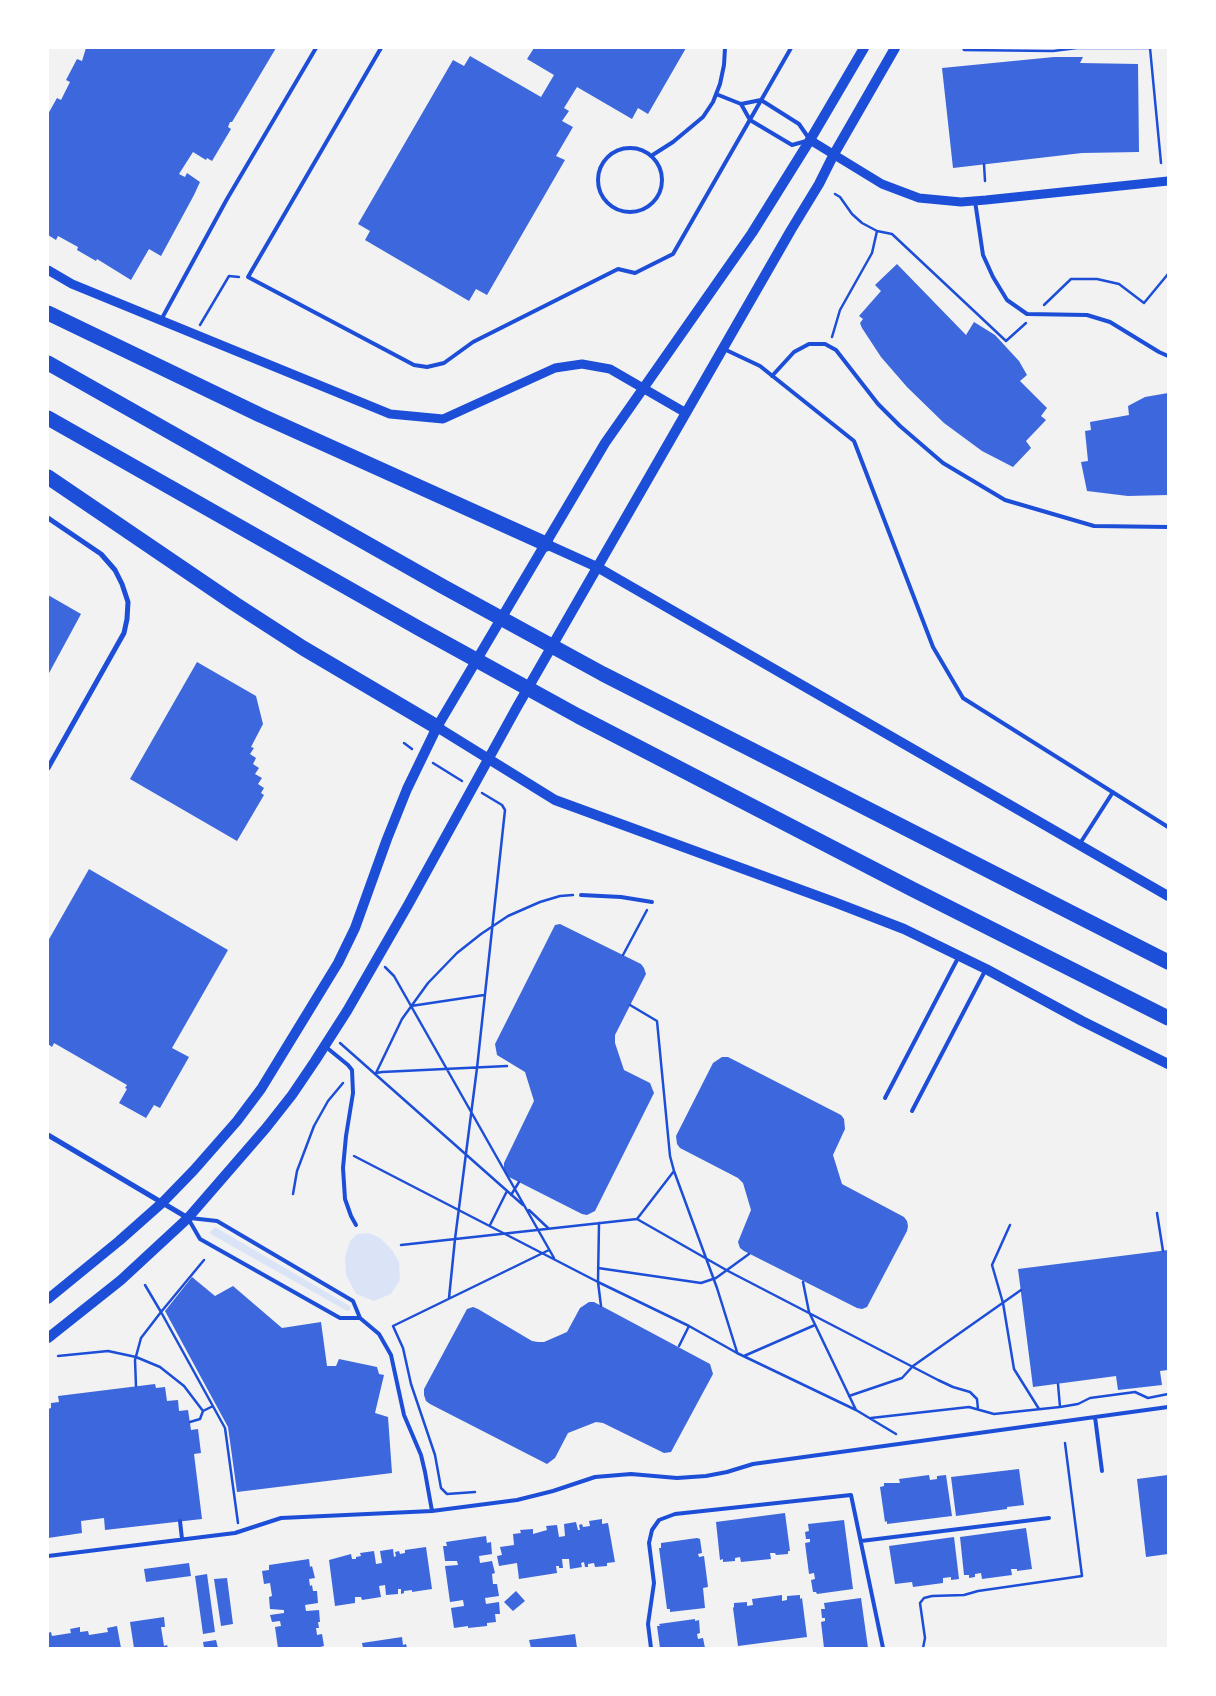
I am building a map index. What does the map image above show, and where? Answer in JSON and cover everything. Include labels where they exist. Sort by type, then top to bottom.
[{"type":"highway","points":[[48,313],[260,414],[546,544]]},
{"type":"highway","points":[[48,363],[442,586],[603,674],[1168,962]]},
{"type":"highway","points":[[48,418],[420,629],[578,716],[912,889],[1168,1018]]},
{"type":"highway","points":[[48,477],[303,648],[437,727]]},
{"type":"main road","points":[[48,1299],[124,1237],[163,1202],[231,1128],[261,1089],[338,963],[361,914],[387,839],[407,789],[437,727],[605,443],[752,233],[864,48]]},
{"type":"main road","points":[[48,1338],[121,1280],[188,1218],[266,1128],[292,1095],[325,1046],[376,960],[597,567],[819,184],[834,154],[895,48]]},
{"type":"main road","points":[[546,544],[597,567],[1168,896]]},
{"type":"main road","points":[[437,727],[555,800],[852,908],[904,929],[986,969],[1082,1021],[1168,1064]]},
{"type":"street","points":[[810,140],[882,184],[919,198],[961,202],[1168,181]]},
{"type":"street","points":[[48,270],[72,284],[390,414],[443,419],[555,368],[582,364],[610,369],[686,412]]},
{"type":"street","points":[[48,518],[101,554],[115,570],[128,602],[124,633],[48,768]]},
{"type":"street","points":[[48,1135],[188,1218]]},
{"type":"lane","points":[[161,320],[227,200],[316,48]]},
{"type":"lane","points":[[381,48],[248,277],[414,365],[428,367],[444,363],[473,342],[618,269],[635,273],[673,254],[791,48]]},
{"type":"lane","points":[[651,156],[704,117],[716,94],[724,64],[725,48]]},
{"type":"lane","points":[[716,94],[741,104],[761,100],[799,124],[810,140],[792,145],[750,120],[741,104]]},
{"type":"lane","points":[[633,148],[646,152],[651,156],[659,166],[662,179],[660,192],[652,203],[634,212],[621,210],[610,204],[602,194],[599,180],[601,168],[608,157],[620,150],[633,148]]},
{"type":"lane","points":[[975,201],[983,255],[992,277],[1007,300],[1027,314],[1087,315],[1110,322],[1158,352],[1168,356]]},
{"type":"lane","points":[[772,376],[794,352],[809,344],[825,344],[836,350],[878,404],[900,426],[943,462],[1005,500],[1094,526],[1168,527]]},
{"type":"lane","points":[[723,348],[760,366],[854,441],[933,648],[963,698],[1168,828]]},
{"type":"lane","points":[[1079,845],[1113,792]]},
{"type":"lane","points":[[582,895],[621,897],[652,902]]},
{"type":"lane","points":[[885,1098],[959,956]]},
{"type":"lane","points":[[912,1111],[986,969]]},
{"type":"lane","points":[[325,1046],[348,1065],[352,1073],[353,1093],[344,1151],[343,1174],[345,1199],[356,1225]]},
{"type":"lane","points":[[188,1218],[200,1239],[340,1318],[360,1318]]},
{"type":"lane","points":[[188,1218],[217,1221],[224,1224],[353,1301],[360,1318],[379,1334],[391,1355],[404,1415],[421,1456],[432,1511]]},
{"type":"lane","points":[[48,1556],[240,1531],[281,1518],[432,1511],[526,1499],[595,1477],[631,1474],[688,1478],[727,1472],[752,1464],[1168,1407]]},
{"type":"lane","points":[[1095,1417],[1102,1471]]},
{"type":"lane","points":[[651,1648],[648,1624],[654,1583],[649,1543],[652,1530],[659,1520],[675,1514],[851,1495],[884,1648]]},
{"type":"lane","points":[[861,1541],[1050,1518]]},
{"type":"lane","points":[[180,1522],[182,1539]]},
{"type":"path","points":[[963,48],[964,50],[1052,51],[1077,48],[1150,48],[1161,163]]},
{"type":"path","points":[[984,164],[985,181]]},
{"type":"path","points":[[829,347],[840,310],[872,253],[877,231]]},
{"type":"path","points":[[195,334],[229,276],[248,277]]},
{"type":"path","points":[[404,743],[423,757],[496,801],[505,810],[477,1068],[449,1298]]},
{"type":"path","points":[[376,1073],[396,1028],[442,967],[468,944],[493,924],[523,909],[560,896],[582,895]]},
{"type":"path","points":[[623,955],[652,902]]},
{"type":"path","points":[[376,960],[393,974],[555,1260]]},
{"type":"path","points":[[412,1006],[485,995]]},
{"type":"path","points":[[630,1005],[657,1021],[670,1156],[738,1353]]},
{"type":"path","points":[[331,1036],[376,1073],[548,1228]]},
{"type":"path","points":[[376,1073],[507,1066]]},
{"type":"path","points":[[293,1194],[297,1171],[314,1126],[328,1101],[352,1073]]},
{"type":"path","points":[[344,1151],[598,1282],[689,1326],[738,1353],[856,1410],[910,1442]]},
{"type":"path","points":[[637,1219],[674,1171]]},
{"type":"path","points":[[511,1195],[519,1182]]},
{"type":"path","points":[[490,1225],[507,1191]]},
{"type":"path","points":[[1157,1213],[1163,1251]]},
{"type":"path","points":[[401,1245],[637,1219],[728,1271],[953,1387],[970,1392],[977,1399],[978,1409]]},
{"type":"path","points":[[599,1222],[598,1282],[602,1306]]},
{"type":"path","points":[[1010,1225],[992,1265],[1003,1303],[1014,1370],[1039,1409]]},
{"type":"path","points":[[475,1492],[448,1494],[441,1488],[435,1455],[411,1384],[403,1348],[393,1326],[550,1250]]},
{"type":"path","points":[[598,1268],[702,1282],[714,1279],[728,1271],[749,1254]]},
{"type":"path","points":[[136,1386],[136,1357],[141,1338],[204,1260]]},
{"type":"path","points":[[803,1282],[809,1312],[856,1410]]},
{"type":"path","points":[[145,1285],[225,1428],[240,1531]]},
{"type":"path","points":[[849,1396],[902,1378],[913,1366],[1021,1290]]},
{"type":"path","points":[[744,1356],[815,1325]]},
{"type":"path","points":[[679,1346],[689,1326]]},
{"type":"path","points":[[58,1356],[108,1351],[136,1357],[160,1367],[184,1386],[203,1411]]},
{"type":"path","points":[[1058,1384],[1060,1407]]},
{"type":"path","points":[[870,1418],[969,1407],[994,1414],[1060,1407],[1078,1404],[1090,1398],[1135,1392],[1148,1398],[1168,1394]]},
{"type":"path","points":[[190,1422],[200,1419],[203,1411],[213,1406]]},
{"type":"path","points":[[923,1648],[925,1638],[920,1603],[924,1598],[932,1596],[964,1596],[978,1591],[1082,1576],[1065,1442]]},
{"type":"shaded area","points":[[215,1227],[350,1306],[350,1310],[347,1311],[209,1233]]},
{"type":"shaded area","points":[[369,1233],[380,1238],[392,1250],[399,1262],[400,1280],[391,1294],[374,1301],[356,1294],[346,1275],[345,1257],[350,1241],[357,1234]]},
{"type":"building","points":[[86,48],[276,48],[232,122],[230,122],[228,127],[231,129],[212,161],[207,158],[206,160],[193,152],[179,174],[185,177],[187,173],[200,182],[161,256],[149,249],[131,280],[97,259],[96,261],[77,250],[78,247],[58,236],[56,240],[48,235],[48,114],[57,98],[61,100],[70,82],[66,80],[77,59],[82,61]]},
{"type":"building","points":[[534,48],[686,48],[648,114],[638,108],[632,119],[577,87],[564,108],[569,111],[562,121],[573,127],[556,156],[565,160],[487,295],[476,289],[469,301],[365,240],[370,231],[358,224],[453,60],[464,66],[470,56],[541,97],[554,75],[527,59]]},
{"type":"building","points":[[1054,57],[1083,57],[1080,63],[1138,64],[1139,152],[1082,153],[953,168],[942,68]]},
{"type":"building","points":[[897,264],[966,335],[974,322],[995,335],[1019,361],[1027,375],[1020,381],[1047,408],[1041,416],[1046,420],[1026,441],[1031,448],[1013,467],[982,451],[944,423],[907,387],[881,357],[862,328],[860,323],[863,319],[859,316],[881,291],[875,285]]},
{"type":"building","points":[[1168,393],[1168,495],[1128,496],[1087,491],[1081,462],[1088,461],[1085,431],[1091,430],[1090,422],[1129,415],[1128,406],[1145,397]]},
{"type":"building","points":[[48,595],[81,614],[48,675]]},
{"type":"building","points":[[197,662],[256,696],[263,724],[251,747],[254,748],[250,754],[256,758],[253,764],[259,768],[255,774],[262,778],[258,784],[264,788],[261,793],[264,795],[237,841],[130,779]]},
{"type":"building","points":[[89,869],[228,950],[172,1048],[189,1057],[160,1108],[154,1105],[146,1118],[119,1103],[127,1089],[125,1088],[127,1085],[54,1043],[52,1047],[48,1044],[48,941]]},
{"type":"building","points":[[560,924],[641,964],[646,974],[615,1035],[615,1043],[624,1070],[650,1083],[654,1093],[595,1211],[587,1215],[509,1177],[505,1173],[504,1168],[504,1163],[534,1101],[525,1072],[497,1055],[495,1044],[555,925]]},
{"type":"building","points":[[722,1057],[728,1057],[841,1115],[844,1119],[845,1129],[833,1155],[842,1184],[904,1217],[907,1221],[907,1231],[867,1307],[857,1308],[740,1248],[738,1242],[751,1210],[743,1183],[738,1178],[680,1148],[677,1144],[676,1136],[713,1063]]},
{"type":"building","points":[[1168,1250],[1168,1370],[1160,1371],[1162,1385],[1118,1390],[1116,1376],[1033,1387],[1018,1269]]},
{"type":"building","points":[[192,1277],[215,1296],[233,1286],[282,1328],[321,1322],[327,1366],[336,1366],[339,1359],[377,1367],[379,1374],[384,1375],[375,1413],[388,1417],[392,1473],[237,1492],[228,1427],[165,1311]]},
{"type":"building","points":[[589,1302],[594,1302],[710,1364],[713,1374],[671,1452],[664,1453],[603,1423],[596,1422],[568,1433],[555,1458],[547,1464],[426,1401],[424,1389],[467,1309],[473,1307],[478,1309],[532,1341],[544,1342],[567,1332],[580,1308]]},
{"type":"building","points":[[155,1384],[156,1388],[165,1387],[167,1401],[178,1400],[179,1411],[188,1410],[191,1430],[198,1429],[201,1453],[194,1454],[202,1519],[105,1530],[104,1518],[81,1521],[82,1533],[48,1538],[48,1409],[51,1408],[51,1403],[59,1402],[58,1396]]},
{"type":"building","points":[[1019,1469],[1024,1505],[956,1516],[951,1477]]},
{"type":"building","points":[[929,1475],[930,1480],[937,1479],[937,1476],[946,1475],[952,1516],[887,1524],[887,1521],[885,1522],[880,1487],[884,1486],[884,1483],[900,1483],[899,1479]]},
{"type":"building","points":[[1168,1475],[1168,1554],[1146,1557],[1137,1479]]},
{"type":"building","points":[[785,1513],[790,1551],[788,1551],[788,1554],[776,1555],[775,1553],[770,1553],[771,1559],[741,1562],[740,1557],[735,1558],[735,1561],[723,1562],[723,1559],[720,1560],[716,1522]]},
{"type":"building","points":[[602,1519],[602,1524],[608,1523],[615,1562],[607,1563],[607,1566],[595,1567],[594,1563],[588,1564],[588,1567],[585,1567],[584,1562],[581,1563],[582,1567],[570,1569],[569,1559],[562,1559],[563,1568],[556,1566],[557,1573],[519,1579],[517,1563],[499,1566],[497,1556],[502,1555],[500,1547],[514,1545],[513,1534],[521,1533],[520,1530],[533,1529],[533,1534],[547,1530],[546,1526],[557,1525],[559,1537],[565,1536],[564,1524],[576,1522],[578,1530],[580,1530],[579,1525],[582,1524],[583,1527],[590,1526],[589,1521]]},
{"type":"building","points":[[844,1520],[853,1589],[817,1594],[813,1592],[811,1580],[815,1579],[814,1573],[809,1574],[805,1543],[810,1542],[810,1539],[806,1539],[805,1532],[809,1531],[808,1524]]},
{"type":"building","points":[[1026,1528],[1032,1569],[1017,1571],[1017,1569],[1011,1569],[1012,1575],[982,1579],[981,1573],[969,1578],[969,1575],[964,1575],[960,1537]]},
{"type":"building","points":[[486,1536],[487,1543],[491,1542],[492,1554],[479,1556],[480,1563],[492,1561],[495,1573],[492,1574],[493,1584],[497,1584],[499,1596],[485,1598],[486,1604],[499,1602],[500,1614],[495,1614],[496,1622],[487,1623],[487,1626],[454,1628],[451,1608],[464,1606],[463,1600],[450,1602],[445,1566],[458,1565],[457,1561],[445,1561],[443,1546],[447,1546],[446,1542]]},
{"type":"building","points":[[954,1537],[959,1579],[943,1578],[943,1583],[913,1587],[912,1582],[895,1584],[889,1546]]},
{"type":"building","points":[[700,1539],[702,1553],[698,1554],[699,1557],[704,1556],[708,1587],[703,1588],[705,1608],[670,1612],[670,1609],[667,1609],[659,1548],[661,1548],[661,1543]]},
{"type":"building","points":[[426,1547],[432,1589],[412,1592],[412,1590],[404,1591],[401,1594],[401,1589],[398,1589],[398,1594],[386,1595],[385,1585],[379,1586],[381,1597],[362,1600],[361,1597],[355,1597],[355,1603],[335,1606],[329,1560],[351,1554],[352,1559],[356,1559],[356,1557],[361,1556],[360,1553],[374,1551],[376,1564],[382,1563],[380,1551],[393,1549],[394,1557],[396,1556],[395,1552],[399,1551],[400,1554],[405,1553],[405,1550]]},
{"type":"building","points":[[309,1559],[315,1578],[309,1579],[310,1586],[312,1585],[313,1591],[317,1591],[318,1603],[305,1605],[306,1611],[319,1610],[319,1628],[316,1628],[317,1635],[322,1634],[324,1646],[320,1648],[278,1648],[275,1627],[281,1626],[280,1621],[272,1622],[270,1615],[284,1613],[284,1610],[270,1609],[269,1597],[272,1596],[270,1583],[264,1584],[262,1571],[269,1570],[269,1565]]},
{"type":"building","points":[[189,1563],[191,1576],[146,1582],[144,1569]]},
{"type":"building","points":[[207,1574],[215,1632],[203,1634],[195,1576]]},
{"type":"building","points":[[227,1578],[233,1624],[221,1626],[214,1579]]},
{"type":"building","points":[[516,1591],[525,1601],[513,1611],[504,1602]]},
{"type":"building","points":[[782,1595],[782,1601],[787,1600],[787,1596],[800,1595],[800,1599],[802,1598],[807,1637],[738,1646],[734,1603],[747,1602],[747,1606],[753,1605],[752,1599]]},
{"type":"building","points":[[861,1598],[868,1648],[824,1648],[821,1622],[825,1621],[825,1618],[822,1618],[821,1609],[825,1609],[824,1603]]},
{"type":"building","points":[[164,1617],[165,1627],[161,1627],[164,1646],[167,1645],[168,1648],[134,1648],[130,1622]]},
{"type":"building","points":[[695,1619],[695,1621],[699,1620],[700,1633],[697,1634],[698,1639],[703,1638],[705,1648],[660,1648],[657,1626],[660,1626],[659,1624]]},
{"type":"building","points":[[117,1626],[121,1648],[48,1648],[48,1633],[51,1632],[52,1636],[71,1633],[70,1629],[80,1627],[80,1632],[88,1631],[89,1635],[108,1632],[107,1628]]},
{"type":"building","points":[[575,1634],[577,1648],[531,1648],[529,1640]]},
{"type":"building","points":[[402,1637],[403,1645],[406,1644],[407,1648],[363,1648],[362,1643]]},
{"type":"building","points":[[216,1640],[218,1648],[204,1648],[203,1642]]}]
